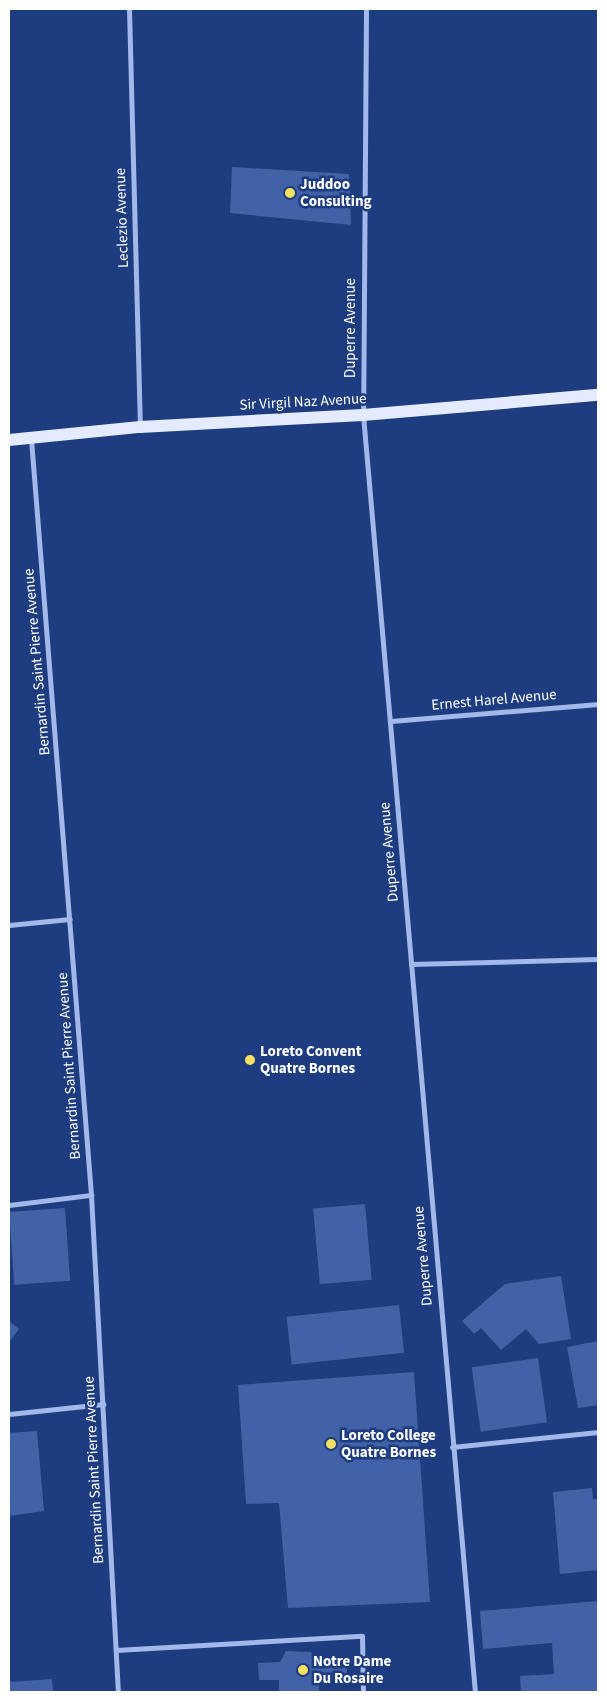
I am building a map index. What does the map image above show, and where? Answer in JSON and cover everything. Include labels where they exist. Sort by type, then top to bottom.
[{"type":"main road","name":"Sir Virgil Naz Avenue","points":[[9,440],[140,427],[363,415],[598,395]]},
{"type":"street","name":"Leclezio Avenue","points":[[129,9],[140,427]]},
{"type":"street","name":"Duperre Avenue","points":[[366,9],[363,415],[391,721],[452,1447],[475,1692]]},
{"type":"street","name":"Bernardin Saint Pierre Avenue","points":[[31,439],[91,1195],[118,1692]]},
{"type":"street","name":"Ernest Harel Avenue","points":[[391,721],[598,704]]},
{"type":"street","points":[[9,925],[70,919]]},
{"type":"street","points":[[411,964],[598,959]]},
{"type":"street","points":[[9,1205],[91,1195]]},
{"type":"street","points":[[9,1414],[103,1404]]},
{"type":"street","points":[[452,1447],[598,1432]]},
{"type":"street","points":[[116,1650],[362,1636],[363,1692]]},
{"type":"building","name":"Juddoo Consulting","points":[[232,167],[349,174],[351,225],[230,213]]},
{"type":"building","points":[[365,1204],[372,1280],[320,1284],[313,1209]]},
{"type":"building","points":[[65,1208],[70,1281],[14,1285],[9,1212]]},
{"type":"building","points":[[561,1276],[571,1339],[539,1344],[526,1329],[501,1350],[481,1328],[474,1334],[462,1321],[505,1284]]},
{"type":"building","points":[[399,1305],[404,1353],[292,1365],[287,1317]]},
{"type":"building","points":[[9,1321],[19,1329],[9,1342]]},
{"type":"building","points":[[598,1341],[598,1405],[578,1408],[567,1347]]},
{"type":"building","points":[[538,1358],[547,1422],[481,1432],[472,1367]]},
{"type":"building","name":"Loreto College Quatre Bornes","points":[[414,1372],[430,1602],[288,1608],[279,1503],[246,1504],[238,1385]]},
{"type":"building","points":[[37,1431],[44,1511],[9,1516],[9,1433]]},
{"type":"building","points":[[592,1488],[593,1499],[598,1499],[598,1570],[560,1574],[553,1492]]},
{"type":"building","points":[[598,1601],[598,1692],[521,1692],[520,1676],[554,1674],[552,1643],[483,1649],[480,1611]]},
{"type":"building","name":"Notre Dame Du Rosaire","points":[[286,1651],[311,1652],[317,1660],[347,1659],[347,1677],[319,1678],[319,1692],[279,1692],[279,1680],[259,1680],[258,1663],[280,1662]]},
{"type":"building","points":[[52,1679],[53,1692],[10,1692],[9,1682]]},
{"type":"place","name":"Juddoo Consulting","points":[[290,193]]},
{"type":"place","name":"Loreto Convent Quatre Bornes","points":[[250,1060]]},
{"type":"place","name":"Loreto College Quatre Bornes","points":[[331,1444]]},
{"type":"place","name":"Notre Dame Du Rosaire","points":[[303,1670]]}]
